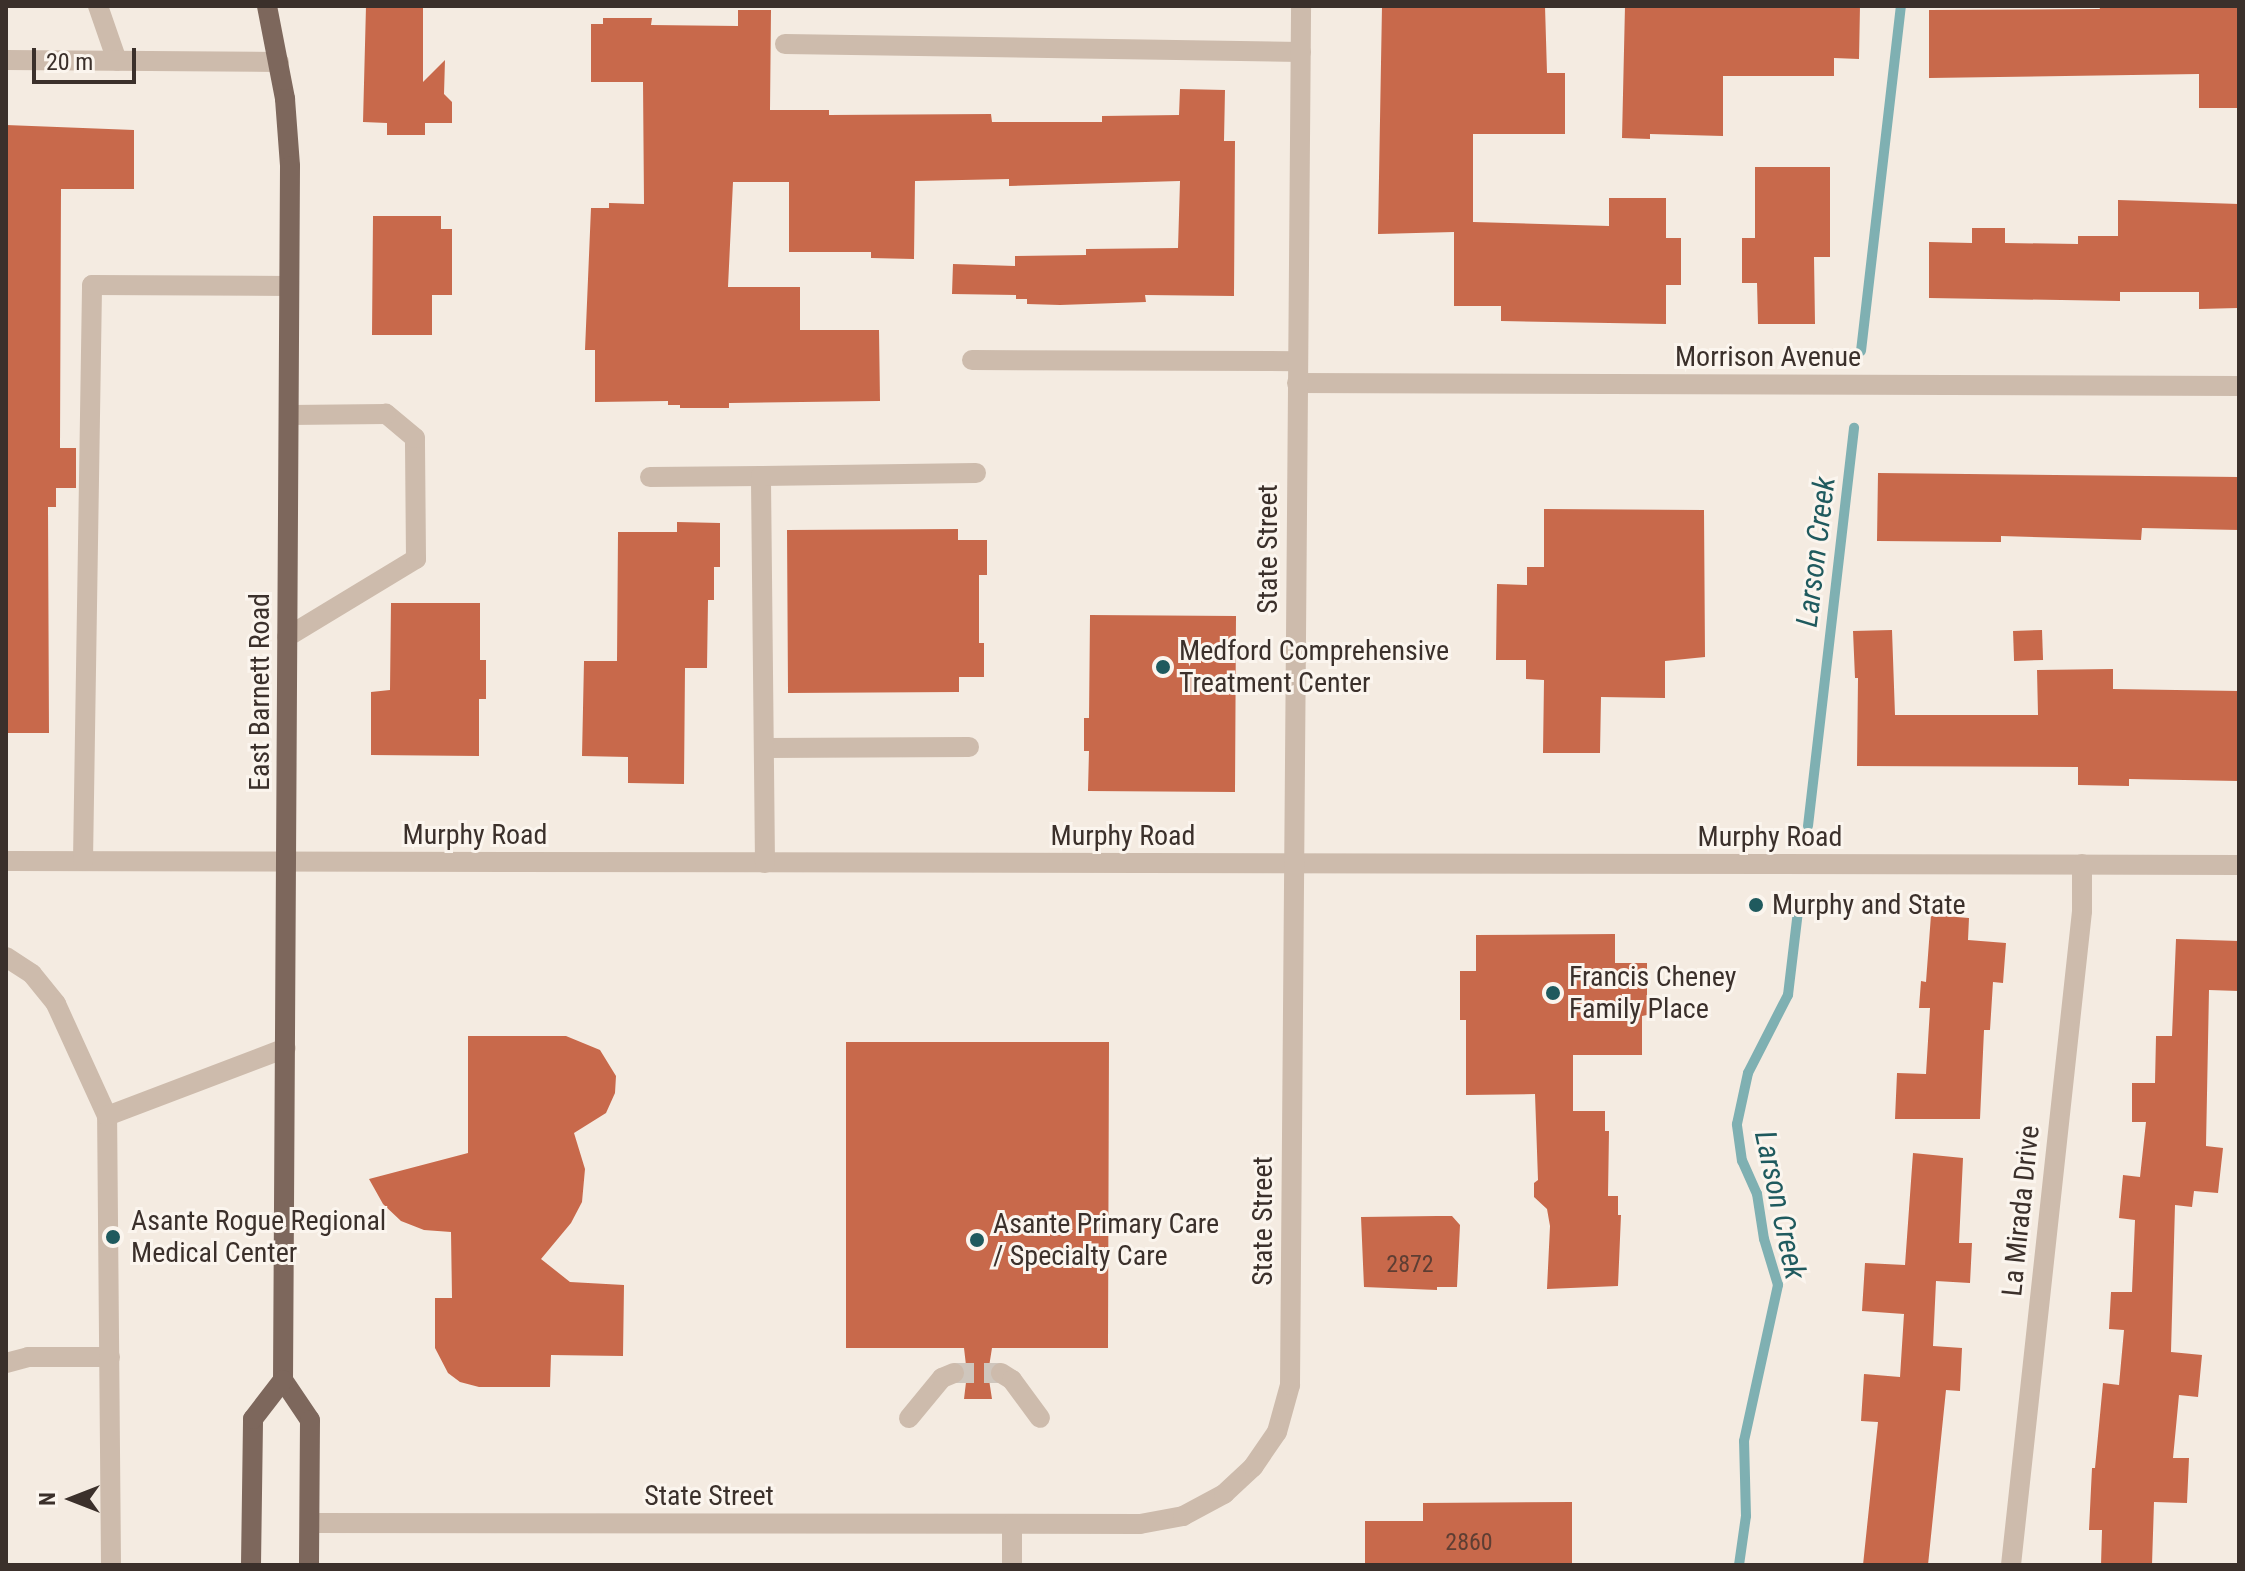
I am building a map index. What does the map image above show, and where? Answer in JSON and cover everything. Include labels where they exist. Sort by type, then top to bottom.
[{"type":"main road","name":"East Barnett Road","points":[[267,6],[279,62],[290,166],[283,1380]]},
{"type":"main road","points":[[251,1565],[253,1419],[283,1380],[310,1420],[309,1565]]},
{"type":"street","points":[[98,6],[117,61]]},
{"type":"street","name":"State Street","points":[[310,1523],[1140,1524],[1183,1516],[1224,1494],[1253,1467],[1277,1432],[1290,1385],[1301,6]]},
{"type":"street","points":[[785,44],[1301,52]]},
{"type":"street","points":[[6,60],[279,62]]},
{"type":"street","points":[[83,861],[92,285],[289,286]]},
{"type":"street","points":[[972,360],[1297,361]]},
{"type":"street","name":"Morrison Avenue","points":[[1297,383],[2239,386]]},
{"type":"street","points":[[287,637],[416,559],[415,438],[386,414],[290,415]]},
{"type":"street","points":[[650,477],[976,473]]},
{"type":"street","points":[[761,476],[767,748],[765,863]]},
{"type":"street","points":[[767,748],[969,747]]},
{"type":"street","name":"Murphy Road","points":[[6,861],[2239,865]]},
{"type":"street","name":"La Mirada Drive","points":[[2011,1565],[2082,911],[2082,864]]},
{"type":"street","points":[[6,957],[32,974],[56,1004],[107,1116],[111,1565]]},
{"type":"street","points":[[107,1116],[286,1048]]},
{"type":"street","points":[[6,1363],[28,1357],[110,1357]]},
{"type":"street","points":[[909,1418],[942,1378],[954,1373]]},
{"type":"street","points":[[1001,1373],[1012,1380],[1040,1418]]},
{"type":"street","points":[[1012,1524],[1012,1565]]},
{"type":"building","points":[[366,6],[423,6],[423,82],[445,60],[444,94],[452,102],[452,123],[425,123],[425,135],[387,135],[387,123],[363,122]]},
{"type":"building","points":[[1382,6],[1545,6],[1547,73],[1565,73],[1565,134],[1473,134],[1473,222],[1609,226],[1609,198],[1666,198],[1666,238],[1681,238],[1681,285],[1666,285],[1666,324],[1501,321],[1501,306],[1454,306],[1454,232],[1378,234]]},
{"type":"building","points":[[1625,6],[1860,6],[1859,59],[1834,58],[1834,76],[1723,76],[1723,136],[1650,134],[1650,139],[1622,138]]},
{"type":"building","points":[[2099,6],[2239,6],[2239,108],[2199,108],[2199,74],[1929,78],[1929,10],[2100,9]]},
{"type":"building","points":[[738,10],[771,10],[770,110],[829,110],[829,115],[991,114],[992,122],[1102,122],[1102,116],[1179,115],[1180,89],[1225,90],[1224,141],[1235,141],[1234,296],[1145,295],[1146,302],[1060,305],[1027,304],[1027,299],[1016,299],[1016,295],[952,294],[953,264],[1015,266],[1015,256],[1086,255],[1086,249],[1178,248],[1180,181],[1009,186],[1009,179],[915,181],[914,259],[871,258],[871,252],[789,252],[789,182],[733,182],[728,287],[800,287],[800,330],[879,330],[880,401],[729,403],[729,408],[680,408],[680,405],[668,405],[668,401],[595,402],[595,350],[585,350],[591,208],[609,208],[609,203],[644,204],[643,82],[591,82],[591,24],[603,24],[603,18],[652,18],[651,25],[738,26]]},
{"type":"building","points":[[6,125],[134,130],[134,189],[61,189],[60,448],[76,448],[76,488],[56,488],[56,507],[48,507],[49,733],[6,733]]},
{"type":"building","points":[[1755,167],[1830,167],[1830,257],[1814,257],[1815,324],[1758,324],[1757,283],[1742,283],[1742,238],[1755,238]]},
{"type":"building","points":[[2118,200],[2239,204],[2238,308],[2199,309],[2199,292],[2120,292],[2120,301],[1929,298],[1929,242],[1972,243],[1972,228],[2005,228],[2005,243],[2078,244],[2078,236],[2118,236]]},
{"type":"building","points":[[373,216],[441,216],[441,229],[452,229],[452,295],[432,295],[432,335],[372,335]]},
{"type":"building","points":[[1878,473],[2239,477],[2239,530],[2142,528],[2141,540],[2001,536],[2001,542],[1877,541]]},
{"type":"building","points":[[1544,509],[1704,510],[1705,657],[1665,661],[1665,698],[1601,697],[1600,753],[1543,753],[1544,680],[1526,679],[1526,660],[1496,660],[1497,584],[1527,585],[1527,567],[1544,567]]},
{"type":"building","points":[[677,522],[720,523],[720,567],[714,567],[714,600],[708,600],[707,668],[685,668],[684,784],[628,783],[628,757],[582,756],[584,661],[617,661],[618,532],[677,532]]},
{"type":"building","points":[[958,529],[958,540],[987,540],[987,575],[979,575],[979,643],[984,643],[984,677],[959,677],[959,692],[788,693],[787,530]]},
{"type":"building","points":[[391,603],[480,603],[480,660],[486,660],[486,699],[479,699],[479,756],[371,755],[371,692],[390,690]]},
{"type":"building","name":"Medford Comprehensive Treatment Center","points":[[1090,615],[1236,616],[1235,792],[1088,791],[1089,751],[1084,751],[1084,718],[1089,718]]},
{"type":"building","points":[[1892,630],[1895,715],[2038,715],[2037,670],[2113,669],[2113,689],[2239,691],[2239,781],[2129,779],[2129,786],[2078,785],[2078,767],[1857,766],[1858,678],[1855,678],[1853,631]]},
{"type":"building","points":[[2042,630],[2043,660],[2014,661],[2013,631]]},
{"type":"building","points":[[1931,915],[1969,918],[1968,940],[2006,943],[2003,983],[1993,982],[1990,1030],[1984,1030],[1980,1119],[1895,1119],[1897,1073],[1926,1074],[1930,1008],[1919,1008],[1921,981],[1926,982]]},
{"type":"building","name":"Francis Cheney Family Place","points":[[1615,934],[1615,963],[1647,963],[1647,1015],[1642,1016],[1642,1055],[1573,1055],[1573,1111],[1605,1111],[1605,1131],[1609,1131],[1608,1196],[1618,1196],[1618,1215],[1621,1215],[1618,1286],[1547,1289],[1550,1226],[1547,1209],[1534,1197],[1534,1183],[1538,1180],[1535,1094],[1466,1095],[1466,1020],[1460,1020],[1460,971],[1476,971],[1476,935]]},
{"type":"building","points":[[2176,939],[2239,941],[2239,991],[2209,990],[2206,1146],[2223,1148],[2218,1193],[2194,1191],[2192,1207],[2175,1205],[2171,1352],[2202,1355],[2198,1397],[2179,1395],[2173,1458],[2189,1458],[2187,1503],[2154,1502],[2152,1565],[2101,1565],[2102,1530],[2089,1530],[2092,1468],[2095,1468],[2103,1383],[2119,1385],[2124,1330],[2109,1329],[2111,1292],[2132,1292],[2135,1220],[2119,1218],[2123,1175],[2140,1177],[2146,1122],[2132,1122],[2132,1083],[2155,1083],[2156,1036],[2172,1036]]},
{"type":"building","points":[[468,1036],[566,1036],[600,1050],[616,1076],[615,1093],[606,1113],[574,1133],[585,1169],[582,1202],[571,1223],[541,1259],[570,1282],[624,1285],[623,1356],[551,1355],[550,1387],[479,1387],[460,1382],[448,1373],[435,1348],[435,1298],[452,1298],[451,1232],[424,1230],[401,1221],[383,1204],[369,1179],[468,1153]]},
{"type":"building","name":"Asante Primary Care / Specialty Care","points":[[846,1042],[1109,1042],[1108,1348],[992,1348],[988,1373],[992,1399],[964,1399],[967,1374],[964,1348],[846,1348]]},
{"type":"building","points":[[1913,1153],[1963,1158],[1959,1243],[1972,1243],[1970,1283],[1936,1281],[1933,1346],[1962,1348],[1960,1391],[1946,1390],[1928,1565],[1863,1565],[1878,1422],[1861,1421],[1864,1374],[1900,1377],[1904,1314],[1862,1311],[1865,1263],[1905,1265]]},
{"type":"building","points":[[1452,1216],[1460,1225],[1457,1287],[1437,1287],[1437,1290],[1364,1287],[1361,1217]]},
{"type":"building","points":[[1572,1502],[1572,1565],[1365,1565],[1365,1521],[1423,1521],[1423,1503]]},
{"type":"waterway","name":"Larson Creek","points":[[1861,351],[1901,6]]},
{"type":"waterway","name":"Larson Creek","points":[[1808,826],[1854,428]]},
{"type":"waterway","name":"Larson Creek","points":[[1739,1565],[1746,1516],[1744,1441],[1778,1285],[1764,1239],[1757,1194],[1742,1161],[1737,1124],[1748,1073],[1788,995],[1798,911]]},
{"type":"tunnel","points":[[954,1373],[1001,1373]]},
{"type":"place","name":"Medford Comprehensive Treatment Center","points":[[1163,667]]},
{"type":"place","name":"Murphy and State","points":[[1756,905]]},
{"type":"place","name":"Francis Cheney Family Place","points":[[1553,993]]},
{"type":"place","name":"Asante Rogue Regional Medical Center","points":[[113,1237]]},
{"type":"place","name":"Asante Primary Care / Specialty Care","points":[[977,1240]]}]
